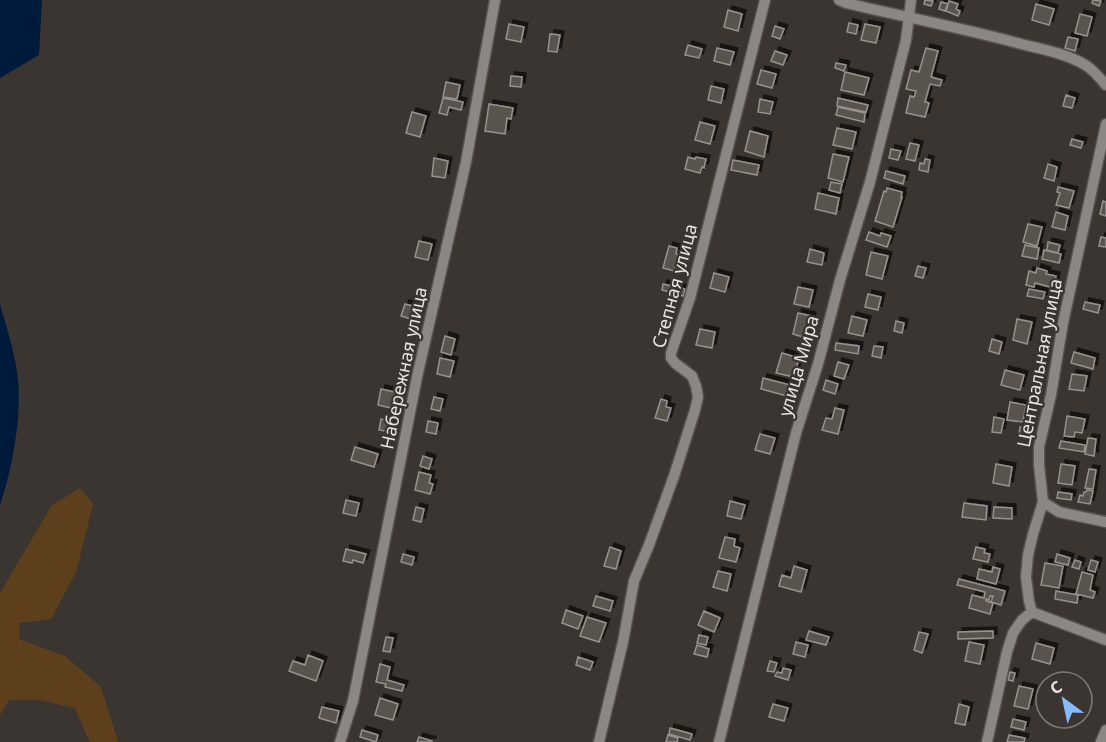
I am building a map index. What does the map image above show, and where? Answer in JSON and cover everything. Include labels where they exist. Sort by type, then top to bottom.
[{"type":"street","name":"Набережная улица","points":[[340,742],[353,701],[417,376],[466,162],[495,0]]},
{"type":"street","name":"Степная улица","points":[[599,742],[623,642],[634,581],[674,476],[698,397],[692,376],[675,363],[671,358],[671,353],[690,298],[765,0]]},
{"type":"street","points":[[839,0],[909,18],[970,30],[1068,57],[1085,65],[1106,85]]},
{"type":"street","name":"улица Мира","points":[[719,742],[796,433],[870,182],[906,40],[911,0]]},
{"type":"street","name":"Центральная улица","points":[[1032,612],[1026,577],[1032,534],[1043,502],[1039,447],[1106,124]]},
{"type":"street","points":[[1043,502],[1059,512],[1106,522]]},
{"type":"street","points":[[987,742],[1007,652],[1013,633],[1022,620],[1032,612],[1106,640]]},
{"type":"street","points":[[1101,742],[1106,730]]},
{"type":"shaded area","points":[[80,488],[93,504],[76,572],[51,619],[20,623],[19,639],[65,656],[101,687],[118,742],[90,742],[75,708],[39,700],[9,700],[0,715],[0,593],[52,505]]},
{"type":"water","points":[[0,0],[42,0],[39,55],[0,78]]},
{"type":"water","points":[[0,304],[16,363],[19,404],[13,457],[0,505]]},
{"type":"building","points":[[925,0],[933,1],[931,6],[924,4]]},
{"type":"building","points":[[1093,0],[1101,1],[1099,6],[1092,3]]},
{"type":"building","points":[[949,1],[958,4],[956,9],[960,11],[958,16],[946,11]]},
{"type":"building","points":[[941,2],[948,4],[945,11],[939,9]]},
{"type":"building","points":[[1036,4],[1054,9],[1049,25],[1032,20]]},
{"type":"building","points":[[728,10],[742,14],[738,31],[724,27]]},
{"type":"building","points":[[1080,14],[1092,17],[1087,36],[1075,33]]},
{"type":"building","points":[[849,23],[858,25],[856,34],[847,32]]},
{"type":"building","points":[[509,24],[524,27],[521,42],[506,39]]},
{"type":"building","points":[[865,24],[880,27],[876,43],[861,40]]},
{"type":"building","points":[[775,26],[784,29],[780,39],[772,36]]},
{"type":"building","points":[[550,34],[560,35],[557,52],[548,51]]},
{"type":"building","points":[[1068,37],[1078,39],[1075,51],[1065,48]]},
{"type":"building","points":[[688,45],[702,49],[699,58],[685,55]]},
{"type":"building","points":[[717,48],[734,52],[730,65],[714,61]]},
{"type":"building","points":[[926,48],[938,51],[931,77],[942,80],[940,86],[930,84],[925,102],[929,103],[925,117],[906,113],[910,96],[914,97],[916,91],[906,89],[911,70],[919,72]]},
{"type":"building","points":[[775,51],[787,55],[783,65],[771,61]]},
{"type":"building","points":[[836,63],[846,65],[844,71],[835,68]]},
{"type":"building","points":[[761,70],[776,74],[772,88],[757,84]]},
{"type":"building","points":[[845,72],[869,78],[864,95],[841,90]]},
{"type":"building","points":[[511,76],[522,77],[521,87],[510,86]]},
{"type":"building","points":[[446,82],[460,85],[457,99],[443,97]]},
{"type":"building","points":[[711,86],[724,89],[721,103],[708,100]]},
{"type":"building","points":[[1066,95],[1075,98],[1072,108],[1063,106]]},
{"type":"building","points":[[443,98],[463,102],[461,110],[449,107],[447,115],[439,113]]},
{"type":"building","points":[[838,98],[868,105],[866,112],[837,106]]},
{"type":"building","points":[[760,99],[773,102],[770,114],[758,112]]},
{"type":"building","points":[[489,104],[513,108],[511,119],[507,118],[505,134],[485,131]]},
{"type":"building","points":[[838,107],[865,113],[864,122],[836,115]]},
{"type":"building","points":[[412,112],[426,116],[420,137],[406,133]]},
{"type":"building","points":[[700,122],[715,126],[710,144],[695,140]]},
{"type":"building","points":[[837,128],[856,132],[852,149],[833,145]]},
{"type":"building","points":[[750,131],[768,136],[764,157],[745,151]]},
{"type":"building","points":[[1072,139],[1083,142],[1081,148],[1070,145]]},
{"type":"building","points":[[910,143],[919,145],[915,161],[906,159]]},
{"type":"building","points":[[891,149],[901,151],[898,160],[889,158]]},
{"type":"building","points":[[833,154],[849,157],[843,182],[828,178]]},
{"type":"building","points":[[688,157],[706,159],[700,173],[685,169]]},
{"type":"building","points":[[434,158],[448,161],[445,178],[432,176]]},
{"type":"building","points":[[925,159],[930,160],[928,172],[919,170],[920,163],[924,164]]},
{"type":"building","points":[[733,160],[759,165],[757,175],[731,170]]},
{"type":"building","points":[[1048,164],[1057,167],[1054,181],[1044,178]]},
{"type":"building","points":[[886,171],[905,176],[903,184],[884,178]]},
{"type":"building","points":[[831,182],[842,184],[840,193],[829,190]]},
{"type":"building","points":[[1058,187],[1074,191],[1069,208],[1056,205],[1060,193],[1057,192]]},
{"type":"building","points":[[887,188],[902,192],[893,227],[875,221]]},
{"type":"building","points":[[818,193],[839,198],[836,214],[815,209]]},
{"type":"building","points":[[1103,201],[1106,202],[1106,216],[1100,214]]},
{"type":"building","points":[[1056,212],[1068,216],[1065,230],[1052,227]]},
{"type":"building","points":[[1028,224],[1042,227],[1037,246],[1023,242]]},
{"type":"building","points":[[869,232],[880,236],[881,233],[891,236],[887,247],[866,240]]},
{"type":"building","points":[[1101,237],[1106,238],[1106,247],[1099,246]]},
{"type":"building","points":[[419,241],[432,244],[428,260],[415,257]]},
{"type":"building","points":[[1048,242],[1060,245],[1058,253],[1047,250]]},
{"type":"building","points":[[1025,245],[1039,248],[1037,259],[1022,256]]},
{"type":"building","points":[[669,246],[677,248],[676,254],[682,256],[678,272],[663,268]]},
{"type":"building","points":[[810,249],[824,253],[822,265],[807,262]]},
{"type":"building","points":[[1044,250],[1061,254],[1059,263],[1042,259]]},
{"type":"building","points":[[871,252],[888,256],[882,279],[866,275]]},
{"type":"building","points":[[918,266],[926,268],[923,278],[915,276]]},
{"type":"building","points":[[1037,268],[1047,271],[1046,274],[1056,276],[1054,288],[1035,283],[1034,287],[1026,285],[1029,271],[1036,273]]},
{"type":"building","points":[[714,273],[729,277],[725,292],[710,288]]},
{"type":"building","points":[[663,284],[685,289],[683,296],[662,290]]},
{"type":"building","points":[[798,287],[813,290],[809,307],[794,304]]},
{"type":"building","points":[[1029,289],[1045,292],[1043,299],[1027,296]]},
{"type":"building","points":[[868,294],[881,297],[878,310],[865,307]]},
{"type":"building","points":[[1085,302],[1100,305],[1098,313],[1083,309]]},
{"type":"building","points":[[405,304],[417,307],[414,320],[401,316]]},
{"type":"building","points":[[798,313],[812,316],[806,338],[793,334]]},
{"type":"building","points":[[852,316],[867,320],[863,336],[848,333]]},
{"type":"building","points":[[1017,319],[1032,322],[1027,344],[1013,340]]},
{"type":"building","points":[[896,321],[904,323],[902,333],[894,331]]},
{"type":"building","points":[[700,329],[715,332],[712,348],[696,345]]},
{"type":"building","points":[[445,336],[455,339],[451,355],[441,352]]},
{"type":"building","points":[[992,339],[1002,342],[999,354],[989,351]]},
{"type":"building","points":[[836,343],[859,346],[858,354],[835,350]]},
{"type":"building","points":[[874,346],[883,347],[881,358],[872,356]]},
{"type":"building","points":[[1074,352],[1095,358],[1093,369],[1071,363]]},
{"type":"building","points":[[782,353],[799,358],[794,377],[776,373]]},
{"type":"building","points":[[440,358],[454,361],[450,377],[437,374]]},
{"type":"building","points":[[838,362],[849,365],[844,379],[834,376]]},
{"type":"building","points":[[1005,370],[1024,375],[1020,390],[1001,385]]},
{"type":"building","points":[[1072,374],[1087,376],[1084,391],[1069,389]]},
{"type":"building","points":[[763,378],[794,386],[791,397],[761,389]]},
{"type":"building","points":[[826,380],[838,384],[835,394],[823,390]]},
{"type":"building","points":[[381,389],[399,393],[395,409],[378,405]]},
{"type":"building","points":[[434,397],[443,399],[440,411],[431,409]]},
{"type":"building","points":[[661,399],[667,401],[666,407],[671,408],[667,421],[655,418]]},
{"type":"building","points":[[1010,402],[1026,405],[1023,422],[1007,420]]},
{"type":"building","points":[[835,408],[844,410],[838,434],[822,430],[826,418],[832,419]]},
{"type":"building","points":[[1067,416],[1085,419],[1082,433],[1075,432],[1074,437],[1064,436]]},
{"type":"building","points":[[994,417],[1004,419],[1001,433],[992,432]]},
{"type":"building","points":[[381,419],[392,421],[390,432],[379,430]]},
{"type":"building","points":[[428,421],[438,423],[436,434],[426,432]]},
{"type":"building","points":[[1020,427],[1026,428],[1025,435],[1019,434]]},
{"type":"building","points":[[760,434],[775,438],[770,454],[755,450]]},
{"type":"building","points":[[1088,438],[1096,439],[1094,456],[1085,454]]},
{"type":"building","points":[[1061,441],[1085,445],[1084,452],[1059,448]]},
{"type":"building","points":[[355,447],[378,454],[374,467],[351,460]]},
{"type":"building","points":[[423,456],[432,459],[429,469],[420,466]]},
{"type":"building","points":[[996,464],[1012,467],[1009,486],[993,483]]},
{"type":"building","points":[[1061,464],[1075,466],[1072,485],[1058,483]]},
{"type":"building","points":[[1089,469],[1096,470],[1093,489],[1085,488]]},
{"type":"building","points":[[419,472],[431,475],[429,483],[433,484],[430,494],[415,490]]},
{"type":"building","points":[[1087,490],[1093,491],[1090,504],[1078,502],[1080,495],[1083,496]]},
{"type":"building","points":[[1058,492],[1072,494],[1071,500],[1057,498]]},
{"type":"building","points":[[346,500],[359,503],[356,516],[343,513]]},
{"type":"building","points":[[730,501],[745,505],[741,519],[727,516]]},
{"type":"building","points":[[964,503],[987,506],[986,520],[962,517]]},
{"type":"building","points":[[416,507],[424,509],[421,522],[413,520]]},
{"type":"building","points":[[994,507],[1012,508],[1012,519],[993,518]]},
{"type":"building","points":[[725,537],[735,539],[734,546],[740,548],[736,562],[719,558]]},
{"type":"building","points":[[610,547],[621,551],[616,569],[604,566]]},
{"type":"building","points":[[976,547],[985,549],[984,553],[990,554],[988,562],[973,559]]},
{"type":"building","points":[[346,549],[366,554],[363,563],[353,560],[352,563],[343,561]]},
{"type":"building","points":[[403,554],[414,557],[412,565],[401,562]]},
{"type":"building","points":[[1057,554],[1070,558],[1068,565],[1055,562]]},
{"type":"building","points":[[1075,560],[1081,562],[1079,569],[1072,567]]},
{"type":"building","points":[[1091,560],[1098,562],[1095,572],[1088,570]]},
{"type":"building","points":[[1045,563],[1063,566],[1059,588],[1041,585]]},
{"type":"building","points":[[794,566],[807,570],[801,592],[779,586],[782,575],[791,578]]},
{"type":"building","points":[[993,567],[1000,569],[996,584],[977,579],[979,569],[992,572]]},
{"type":"building","points":[[718,571],[731,574],[727,591],[713,587]]},
{"type":"building","points":[[1082,572],[1093,575],[1090,590],[1095,592],[1093,598],[1076,594]]},
{"type":"building","points":[[959,579],[1005,591],[1001,605],[991,602],[993,596],[990,596],[986,601],[993,603],[990,614],[969,608],[972,595],[984,598],[985,592],[957,585]]},
{"type":"building","points":[[1056,591],[1078,595],[1077,603],[1055,599]]},
{"type":"building","points":[[596,596],[613,601],[610,611],[593,606]]},
{"type":"building","points":[[566,610],[583,616],[578,629],[562,623]]},
{"type":"building","points":[[704,611],[720,618],[714,632],[698,625]]},
{"type":"building","points":[[587,617],[606,623],[599,642],[580,636]]},
{"type":"building","points":[[809,631],[829,637],[826,645],[806,640]]},
{"type":"building","points":[[993,631],[993,638],[958,639],[958,632]]},
{"type":"building","points":[[919,632],[928,634],[922,653],[914,650]]},
{"type":"building","points":[[699,635],[708,637],[706,645],[697,643]]},
{"type":"building","points":[[386,637],[393,638],[390,652],[383,651]]},
{"type":"building","points":[[796,642],[808,645],[805,657],[793,654]]},
{"type":"building","points":[[969,642],[984,645],[980,664],[965,661]]},
{"type":"building","points":[[1036,643],[1054,648],[1050,664],[1032,659]]},
{"type":"building","points":[[697,645],[709,649],[707,657],[694,654]]},
{"type":"building","points":[[308,655],[323,661],[316,681],[289,671],[293,661],[305,665]]},
{"type":"building","points":[[578,657],[593,662],[590,670],[576,665]]},
{"type":"building","points":[[770,661],[777,663],[774,672],[767,671]]},
{"type":"building","points":[[380,664],[390,667],[387,680],[404,685],[402,691],[376,682]]},
{"type":"building","points":[[783,668],[791,670],[788,680],[775,676],[777,672],[782,673]]},
{"type":"building","points":[[1010,672],[1015,673],[1013,681],[1008,680]]},
{"type":"building","points":[[1019,686],[1033,689],[1028,709],[1014,706]]},
{"type":"building","points":[[380,698],[398,704],[393,720],[375,715]]},
{"type":"building","points":[[773,704],[788,708],[784,721],[769,717]]},
{"type":"building","points":[[959,704],[969,707],[965,725],[955,723]]},
{"type":"building","points":[[322,707],[339,711],[336,723],[319,718]]},
{"type":"building","points":[[1013,719],[1026,722],[1024,730],[1011,727]]},
{"type":"building","points":[[670,728],[692,734],[690,740],[669,734]]},
{"type":"building","points":[[362,730],[378,735],[376,742],[360,737]]},
{"type":"building","points":[[668,735],[678,738],[677,742],[666,742]]},
{"type":"building","points":[[1009,735],[1025,738],[1024,742],[1007,742]]},
{"type":"building","points":[[419,737],[432,741],[432,742],[417,742]]}]
